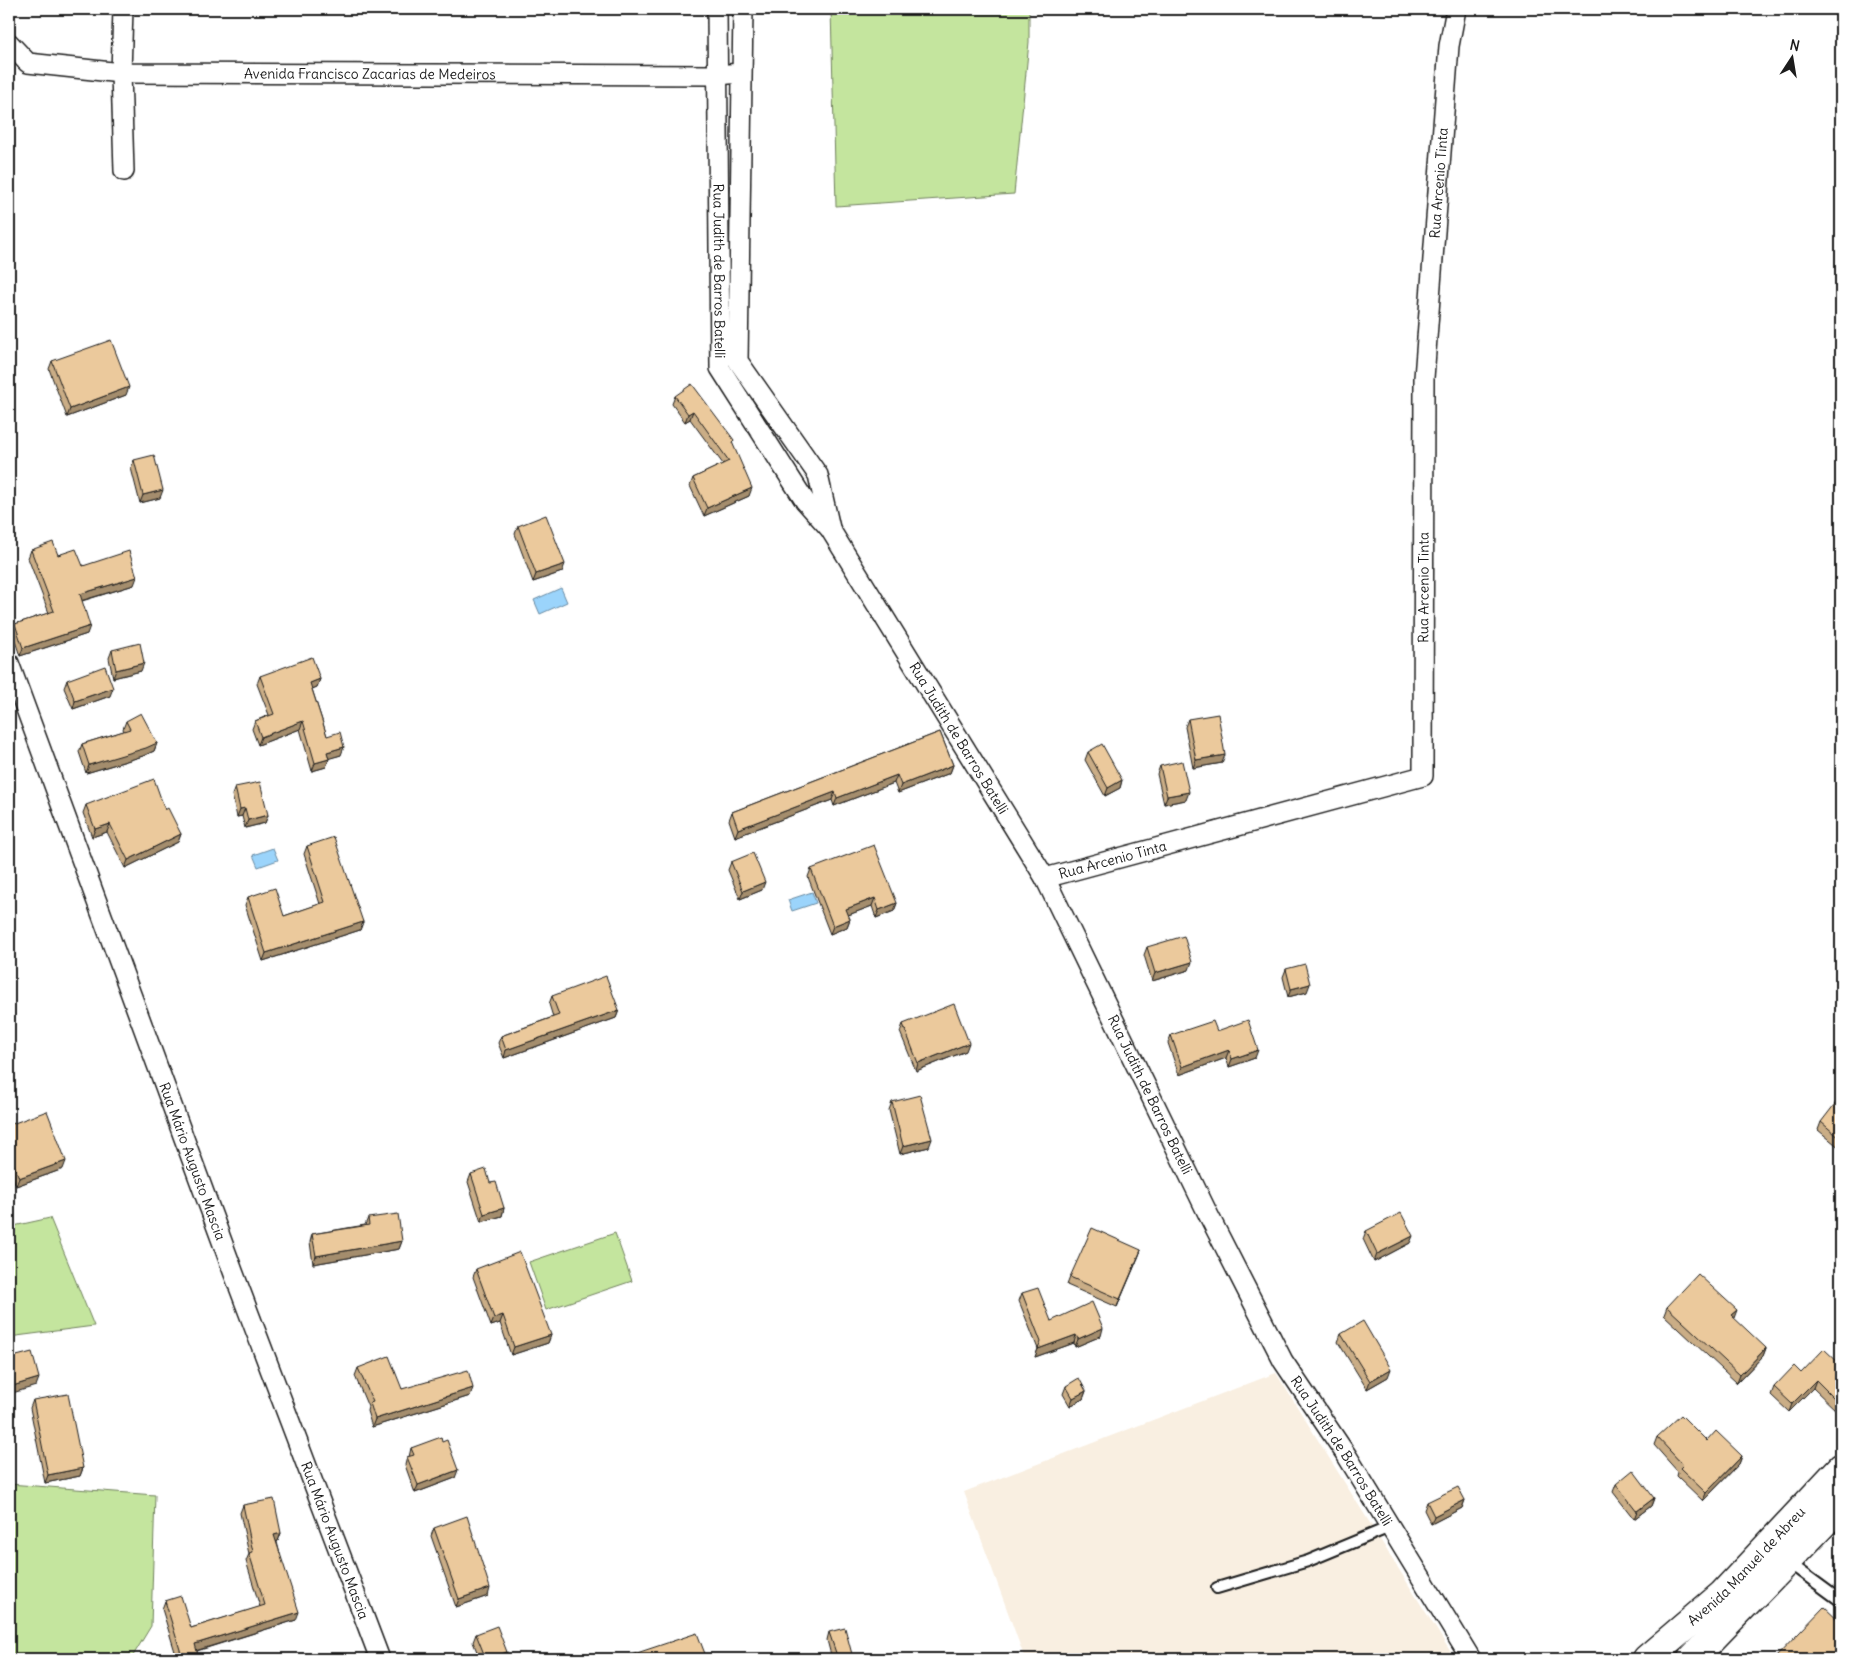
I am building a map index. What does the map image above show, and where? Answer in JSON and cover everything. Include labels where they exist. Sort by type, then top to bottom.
[{"type":"main road","name":"Avenida Manuel de Abreu","points":[[1647,1659],[1722,1595],[1841,1468]]},
{"type":"main road","name":"Avenida Manuel de Abreu","points":[[1692,1659],[1841,1505]]},
{"type":"street","points":[[123,9],[121,72],[124,171]]},
{"type":"street","name":"Rua Judith de Barros Batelli","points":[[717,9],[720,368],[805,500],[830,529],[1045,878],[1204,1208],[1283,1361],[1347,1456],[1471,1659]]},
{"type":"street","name":"Rua Judith de Barros Batelli","points":[[743,9],[738,361],[818,475],[830,529]]},
{"type":"street","name":"Rua Arcenio Tinta","points":[[1045,878],[1424,776],[1424,378],[1449,46],[1456,9]]},
{"type":"street","name":"Avenida Francisco Zacarias de Medeiros","points":[[9,43],[28,63],[121,72],[717,75],[741,73]]},
{"type":"street","name":"Rua Mário Augusto Mascia","points":[[9,663],[234,1274],[380,1659]]},
{"type":"lane","points":[[1217,1588],[1308,1561],[1390,1527]]},
{"type":"lane","points":[[1787,1561],[1841,1601]]},
{"type":"shaded area","points":[[1276,1373],[1455,1659],[1025,1659],[964,1492]]},
{"type":"green space","points":[[831,9],[1029,9],[1029,42],[1014,194],[836,206]]},
{"type":"green space","points":[[50,1218],[94,1326],[9,1337],[9,1227]]},
{"type":"green space","points":[[615,1233],[632,1281],[546,1310],[529,1262]]},
{"type":"green space","points":[[9,1484],[155,1495],[151,1626],[131,1659],[9,1659]]},
{"type":"water","points":[[561,588],[567,602],[540,614],[534,600]]},
{"type":"water","points":[[273,848],[278,860],[258,867],[253,855]]},
{"type":"water","points":[[812,892],[816,903],[792,911],[788,900]]},
{"type":"building","points":[[111,340],[129,387],[70,409],[52,361]]},
{"type":"building","points":[[692,384],[734,440],[732,442],[752,488],[707,508],[693,478],[729,461],[693,411],[688,414],[675,396]]},
{"type":"building","points":[[154,455],[163,490],[143,495],[134,460]]},
{"type":"building","points":[[546,515],[565,564],[536,574],[518,526]]},
{"type":"building","points":[[53,542],[58,555],[76,549],[83,566],[129,551],[137,577],[80,594],[90,626],[23,648],[15,624],[54,611],[31,550]]},
{"type":"building","points":[[140,643],[144,663],[116,670],[112,650]]},
{"type":"building","points":[[312,657],[320,679],[310,683],[327,736],[340,732],[344,747],[327,752],[329,759],[315,763],[303,721],[261,737],[255,721],[274,714],[260,676]]},
{"type":"building","points":[[105,666],[113,688],[75,701],[67,680]]},
{"type":"building","points":[[141,713],[157,743],[89,765],[82,744],[130,729],[126,721]]},
{"type":"building","points":[[1218,714],[1225,755],[1196,760],[1188,719]]},
{"type":"building","points":[[940,732],[953,765],[901,785],[897,775],[837,798],[835,792],[738,829],[732,812]]},
{"type":"building","points":[[1102,744],[1122,780],[1108,788],[1088,752]]},
{"type":"building","points":[[1182,761],[1189,792],[1167,796],[1160,766]]},
{"type":"building","points":[[154,779],[165,810],[168,808],[181,834],[128,860],[110,824],[95,829],[86,805]]},
{"type":"building","points":[[260,782],[268,815],[248,820],[245,808],[240,809],[235,787]]},
{"type":"building","points":[[334,837],[363,922],[266,953],[248,897],[275,888],[284,916],[325,902],[307,846]]},
{"type":"building","points":[[874,845],[897,903],[879,910],[875,898],[846,909],[850,919],[833,926],[811,869]]},
{"type":"building","points":[[753,853],[765,882],[743,891],[731,862]]},
{"type":"building","points":[[1184,936],[1192,962],[1155,973],[1147,947]]},
{"type":"building","points":[[1305,964],[1310,984],[1291,989],[1286,969]]},
{"type":"building","points":[[606,976],[619,1010],[506,1050],[501,1036],[559,1015],[552,996]]},
{"type":"building","points":[[954,1004],[969,1043],[918,1063],[903,1024]]},
{"type":"building","points":[[1248,1020],[1258,1050],[1232,1059],[1229,1050],[1182,1067],[1171,1035],[1213,1021],[1217,1031]]},
{"type":"building","points":[[920,1095],[932,1139],[903,1146],[892,1102]]},
{"type":"building","points":[[1838,1100],[1841,1103],[1841,1139],[1821,1122]]},
{"type":"building","points":[[47,1111],[66,1161],[19,1178],[9,1151],[9,1125]]},
{"type":"building","points":[[486,1169],[490,1183],[496,1182],[504,1208],[484,1214],[471,1174]]},
{"type":"building","points":[[1401,1213],[1413,1236],[1377,1254],[1366,1231]]},
{"type":"building","points":[[398,1214],[402,1241],[316,1256],[312,1234],[369,1225],[368,1218]]},
{"type":"building","points":[[1092,1228],[1141,1250],[1120,1299],[1070,1277]]},
{"type":"building","points":[[520,1252],[551,1335],[514,1347],[503,1315],[494,1318],[476,1269]]},
{"type":"building","points":[[1698,1274],[1737,1310],[1731,1315],[1766,1348],[1740,1375],[1667,1307]]},
{"type":"building","points":[[1038,1288],[1051,1321],[1092,1302],[1103,1328],[1078,1339],[1076,1335],[1038,1349],[1041,1342],[1022,1293]]},
{"type":"building","points":[[1363,1321],[1391,1369],[1370,1381],[1341,1334]]},
{"type":"building","points":[[1824,1349],[1841,1365],[1841,1405],[1816,1380],[1792,1404],[1774,1387],[1794,1366],[1801,1373]]},
{"type":"building","points":[[32,1352],[39,1378],[9,1387],[9,1358]]},
{"type":"building","points":[[389,1356],[402,1389],[468,1370],[473,1388],[375,1419],[370,1403],[373,1402],[358,1368]]},
{"type":"building","points":[[1079,1378],[1086,1391],[1073,1398],[1066,1386]]},
{"type":"building","points":[[68,1394],[83,1468],[48,1475],[33,1400]]},
{"type":"building","points":[[1681,1415],[1707,1441],[1716,1431],[1742,1456],[1706,1493],[1680,1468],[1683,1465],[1657,1437]]},
{"type":"building","points":[[441,1437],[442,1442],[447,1440],[458,1470],[418,1485],[407,1457],[414,1455],[411,1448]]},
{"type":"building","points":[[1633,1470],[1654,1498],[1637,1511],[1616,1484]]},
{"type":"building","points":[[1458,1487],[1465,1500],[1434,1516],[1427,1502]]},
{"type":"building","points":[[274,1499],[281,1533],[274,1535],[299,1612],[195,1644],[199,1659],[166,1659],[181,1653],[165,1601],[181,1596],[191,1628],[265,1605],[249,1553],[253,1552],[243,1505]]},
{"type":"building","points":[[467,1516],[490,1588],[459,1599],[434,1528]]},
{"type":"building","points":[[1824,1607],[1841,1623],[1841,1659],[1774,1659]]},
{"type":"building","points":[[497,1626],[507,1652],[486,1659],[476,1634]]},
{"type":"building","points":[[845,1628],[853,1658],[838,1659],[829,1632]]},
{"type":"building","points":[[697,1633],[707,1659],[633,1659],[631,1655]]}]
